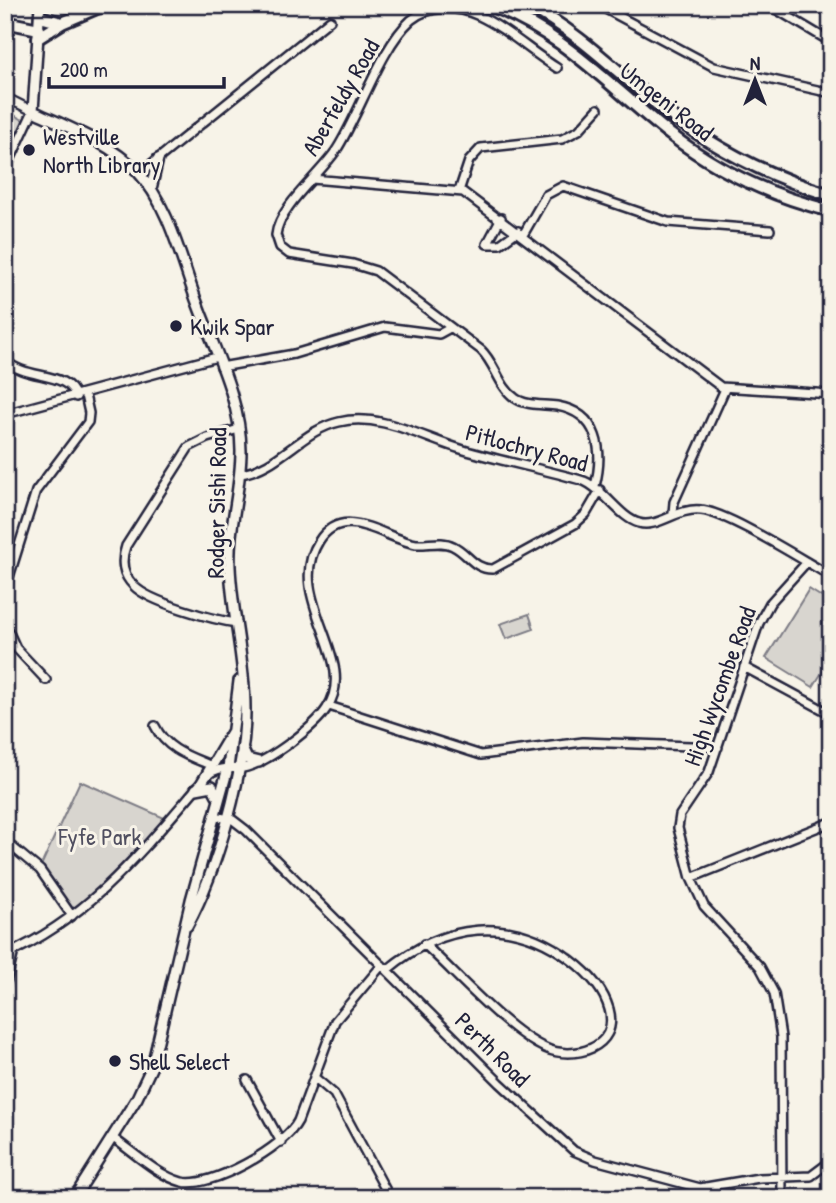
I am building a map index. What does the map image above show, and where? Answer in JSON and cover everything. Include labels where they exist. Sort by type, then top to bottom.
[{"type":"highway","points":[[5,22],[62,23],[104,5]]},
{"type":"highway","name":"Umgeni Road","points":[[488,5],[550,36],[672,135],[721,167],[783,196],[831,211]]},
{"type":"highway","name":"Umgeni Road","points":[[527,5],[573,33],[696,134],[749,165],[831,195]]},
{"type":"highway","points":[[39,22],[62,23]]},
{"type":"main road","points":[[33,111],[39,22]]},
{"type":"main road","name":"Rodger Sishi Road","points":[[33,111],[97,142],[124,159],[151,188],[219,362],[239,429],[240,474],[230,554],[246,706],[242,746],[219,799],[152,1066],[113,1138],[74,1198]]},
{"type":"main road","points":[[151,188],[158,159]]},
{"type":"main road","name":"Rodger Sishi Road","points":[[187,926],[217,853],[226,818],[241,673]]},
{"type":"main road","points":[[219,799],[212,786],[198,786],[235,725]]},
{"type":"main road","points":[[242,746],[247,759],[259,762]]},
{"type":"street","points":[[598,5],[714,66],[831,93]]},
{"type":"street","points":[[769,5],[831,42]]},
{"type":"street","name":"Aberfeldy Road","points":[[329,706],[335,692],[335,674],[308,579],[313,555],[326,534],[348,524],[367,525],[415,544],[449,544],[479,567],[492,569],[575,524],[597,488],[600,453],[595,432],[589,423],[566,408],[527,403],[514,398],[492,361],[376,271],[353,264],[297,257],[280,247],[276,235],[280,220],[337,149],[396,40],[416,16],[442,9],[470,12],[500,28],[557,68]]},
{"type":"street","points":[[139,174],[330,20]]},
{"type":"street","name":"Rodger Sishi Road","points":[[5,97],[33,111]]},
{"type":"street","points":[[459,191],[469,161],[481,148],[562,139],[579,130],[598,109]]},
{"type":"street","points":[[5,171],[33,111]]},
{"type":"street","points":[[312,179],[459,191],[474,198],[501,218],[725,389],[831,394]]},
{"type":"street","points":[[501,218],[487,244],[500,244],[521,233],[546,195],[563,186],[668,222],[769,230]]},
{"type":"street","points":[[5,414],[219,362],[294,354],[384,327],[439,334],[450,328]]},
{"type":"street","points":[[5,360],[23,373],[67,382],[81,396],[89,413],[88,422],[36,491],[5,590]]},
{"type":"street","points":[[673,513],[674,502],[725,389]]},
{"type":"street","name":"Pitlochry Road","points":[[240,474],[261,468],[330,424],[366,420],[597,488],[628,517],[640,524],[651,524],[673,513],[694,509],[714,513],[831,576]]},
{"type":"street","points":[[237,623],[156,598],[136,589],[128,579],[122,562],[126,546],[183,453],[198,441],[239,429]]},
{"type":"street","name":"High Wycombe Road","points":[[782,1177],[782,1037],[774,993],[760,968],[704,906],[691,878],[679,838],[679,819],[705,780],[766,609],[807,562]]},
{"type":"street","points":[[5,624],[16,648],[46,680]]},
{"type":"street","points":[[744,667],[831,714]]},
{"type":"street","points":[[5,955],[72,916],[121,875],[212,771],[259,762],[313,726],[329,706],[481,755],[583,741],[718,747]]},
{"type":"street","points":[[155,726],[162,739],[174,749],[210,765]]},
{"type":"street","name":"Perth Road","points":[[215,816],[226,818],[246,830],[556,1136],[585,1156],[693,1188],[811,1176],[831,1161]]},
{"type":"street","points":[[691,878],[831,822]]},
{"type":"street","points":[[5,841],[40,870],[72,916]]},
{"type":"street","points":[[113,1138],[172,1178],[190,1184],[207,1181],[281,1142],[295,1128],[339,1013],[384,967],[424,944],[484,928],[507,929],[534,937],[558,950],[593,979],[609,1009],[608,1031],[601,1042],[590,1050],[573,1054],[546,1048],[508,1021],[424,944]]},
{"type":"street","points":[[5,987],[14,951]]},
{"type":"street","points":[[314,1077],[334,1094],[390,1198]]},
{"type":"street","points":[[247,1080],[281,1142]]},
{"type":"street","points":[[5,1094],[5,1122]]},
{"type":"street","points":[[782,1177],[782,1198]]},
{"type":"green space","points":[[5,110],[23,120],[21,138],[5,172]]},
{"type":"green space","points":[[809,589],[831,603],[831,658],[813,687],[766,658]]},
{"type":"green space","points":[[529,614],[534,629],[506,639],[500,624]]},
{"type":"green space","name":"Fyfe Park","points":[[80,781],[169,820],[71,916],[39,870]]},
{"type":"place","name":"Westville North Library","points":[[29,150]]},
{"type":"place","name":"Kwik Spar","points":[[176,326]]},
{"type":"place","name":"Shell Select","points":[[115,1061]]}]
